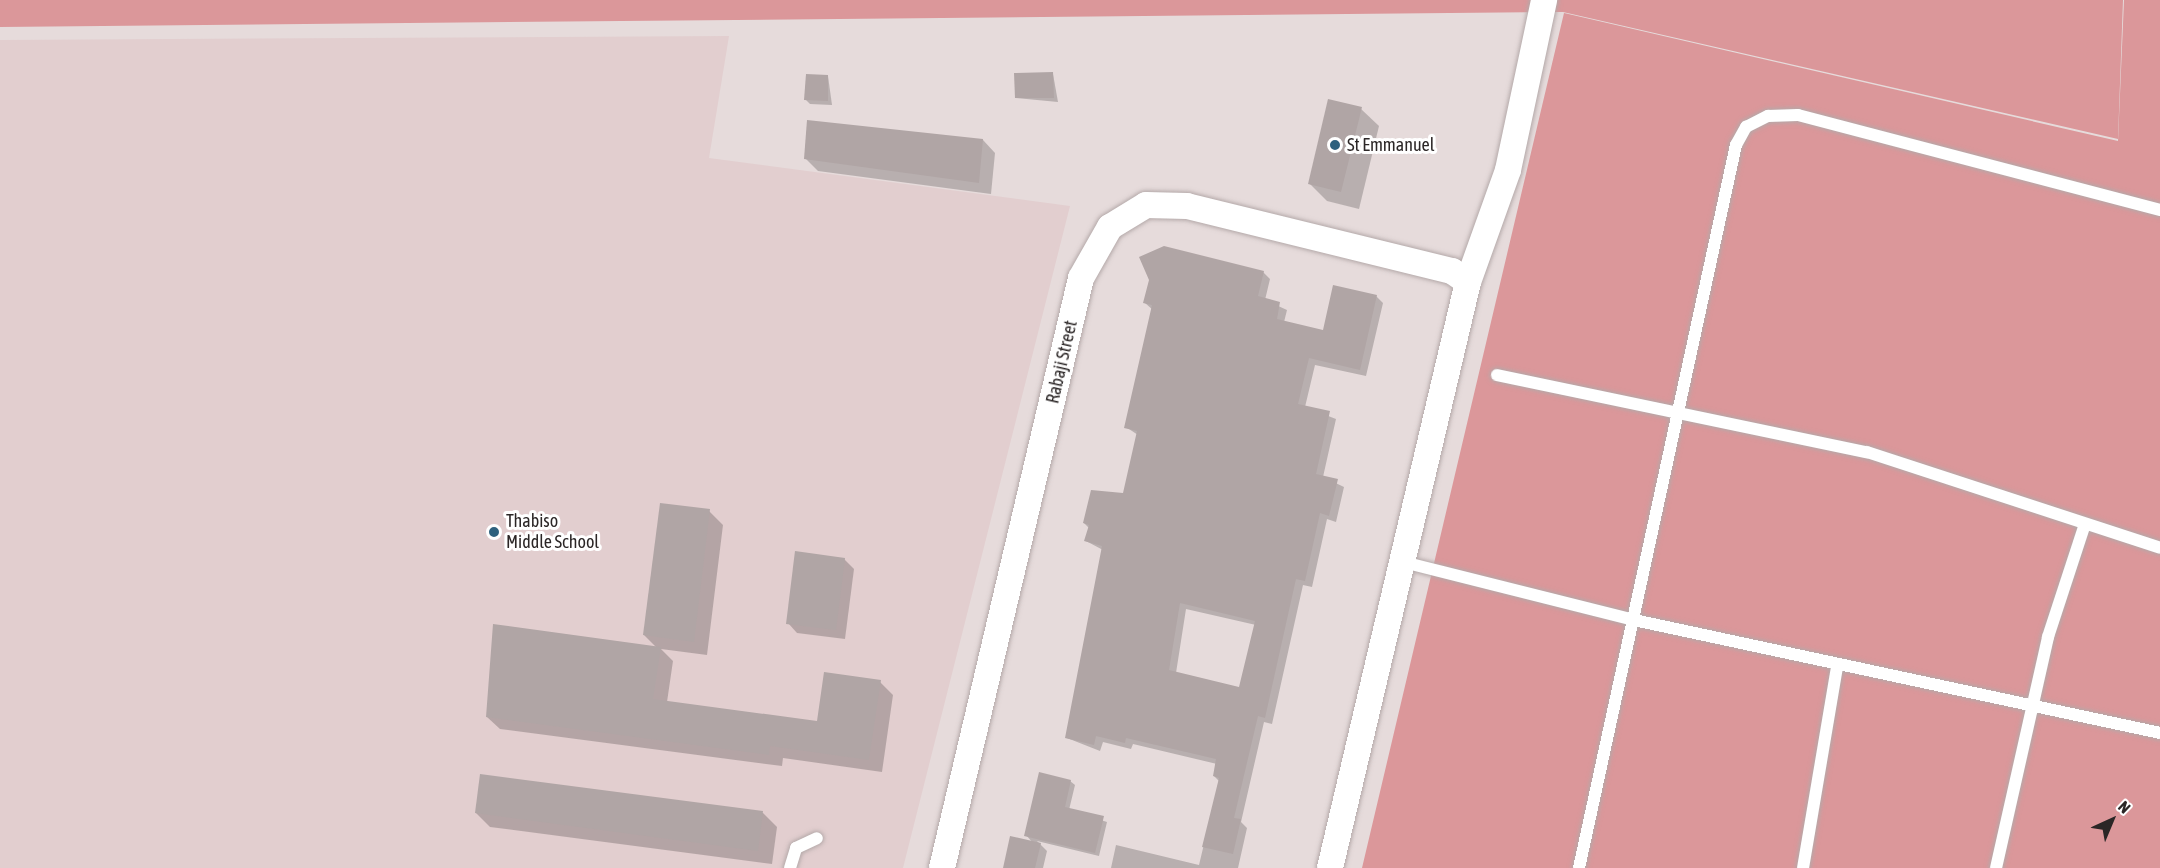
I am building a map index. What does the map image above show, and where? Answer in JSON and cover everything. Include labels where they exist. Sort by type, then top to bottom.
[{"type":"street","points":[[1330,868],[1468,282],[1508,170],[1544,0]]},
{"type":"street","name":"Rabaji Street","points":[[942,868],[1081,278],[1110,228],[1146,206],[1186,206],[1452,271],[1468,282]]},
{"type":"lane","points":[[1579,868],[1736,145],[1757,119],[1798,115],[2160,210]]},
{"type":"lane","points":[[1497,375],[1868,452],[2085,527],[2160,548]]},
{"type":"lane","points":[[1996,868],[2033,704],[2085,527]]},
{"type":"lane","points":[[1403,562],[1634,620],[1837,666],[2033,704],[2160,732]]},
{"type":"lane","points":[[1803,868],[1837,666]]},
{"type":"lane","points":[[790,868],[796,848],[817,838]]},
{"type":"shaded area","points":[[0,0],[2123,0],[2118,139],[1563,12],[0,27]]},
{"type":"shaded area","points":[[2124,0],[2160,0],[2160,868],[1362,868],[1564,13],[2118,141]]},
{"type":"shaded area","name":"Thabiso Middle School","points":[[729,36],[709,158],[1070,206],[903,868],[0,868],[0,40]]},
{"type":"building","points":[[1053,72],[1054,98],[1015,98],[1014,73]]},
{"type":"building","points":[[806,74],[828,75],[828,101],[804,100]]},
{"type":"building","name":"St Emmanuel","points":[[1328,99],[1362,107],[1341,192],[1308,184]]},
{"type":"building","points":[[807,120],[983,139],[979,183],[804,159]]},
{"type":"building","points":[[1164,246],[1264,271],[1258,296],[1280,302],[1277,319],[1323,330],[1333,285],[1377,295],[1360,370],[1309,358],[1298,404],[1330,411],[1316,474],[1338,479],[1329,516],[1320,513],[1305,581],[1296,579],[1265,718],[1258,716],[1234,818],[1241,819],[1233,854],[1202,847],[1219,778],[1213,776],[1216,759],[1126,738],[1125,743],[1096,736],[1094,745],[1065,738],[1102,546],[1084,541],[1089,525],[1083,523],[1091,490],[1123,493],[1137,431],[1124,428],[1152,305],[1143,303],[1149,280],[1139,257]],"holes":[[[1180,603],[1255,621],[1239,687],[1169,670]]]},
{"type":"building","points":[[660,503],[710,509],[694,642],[643,635]]},
{"type":"building","points":[[795,551],[845,558],[836,630],[786,624]]},
{"type":"building","points":[[493,624],[661,647],[653,699],[817,721],[824,672],[881,680],[869,760],[770,746],[769,755],[486,717]]},
{"type":"building","points":[[1039,772],[1071,780],[1065,807],[1104,816],[1095,853],[1024,836]]},
{"type":"building","points":[[480,774],[763,811],[758,851],[475,813]]},
{"type":"building","points":[[1010,836],[1041,843],[1035,868],[1003,868]]},
{"type":"place","name":"St Emmanuel","points":[[1335,145]]},
{"type":"place","name":"Thabiso Middle School","points":[[494,532]]}]
